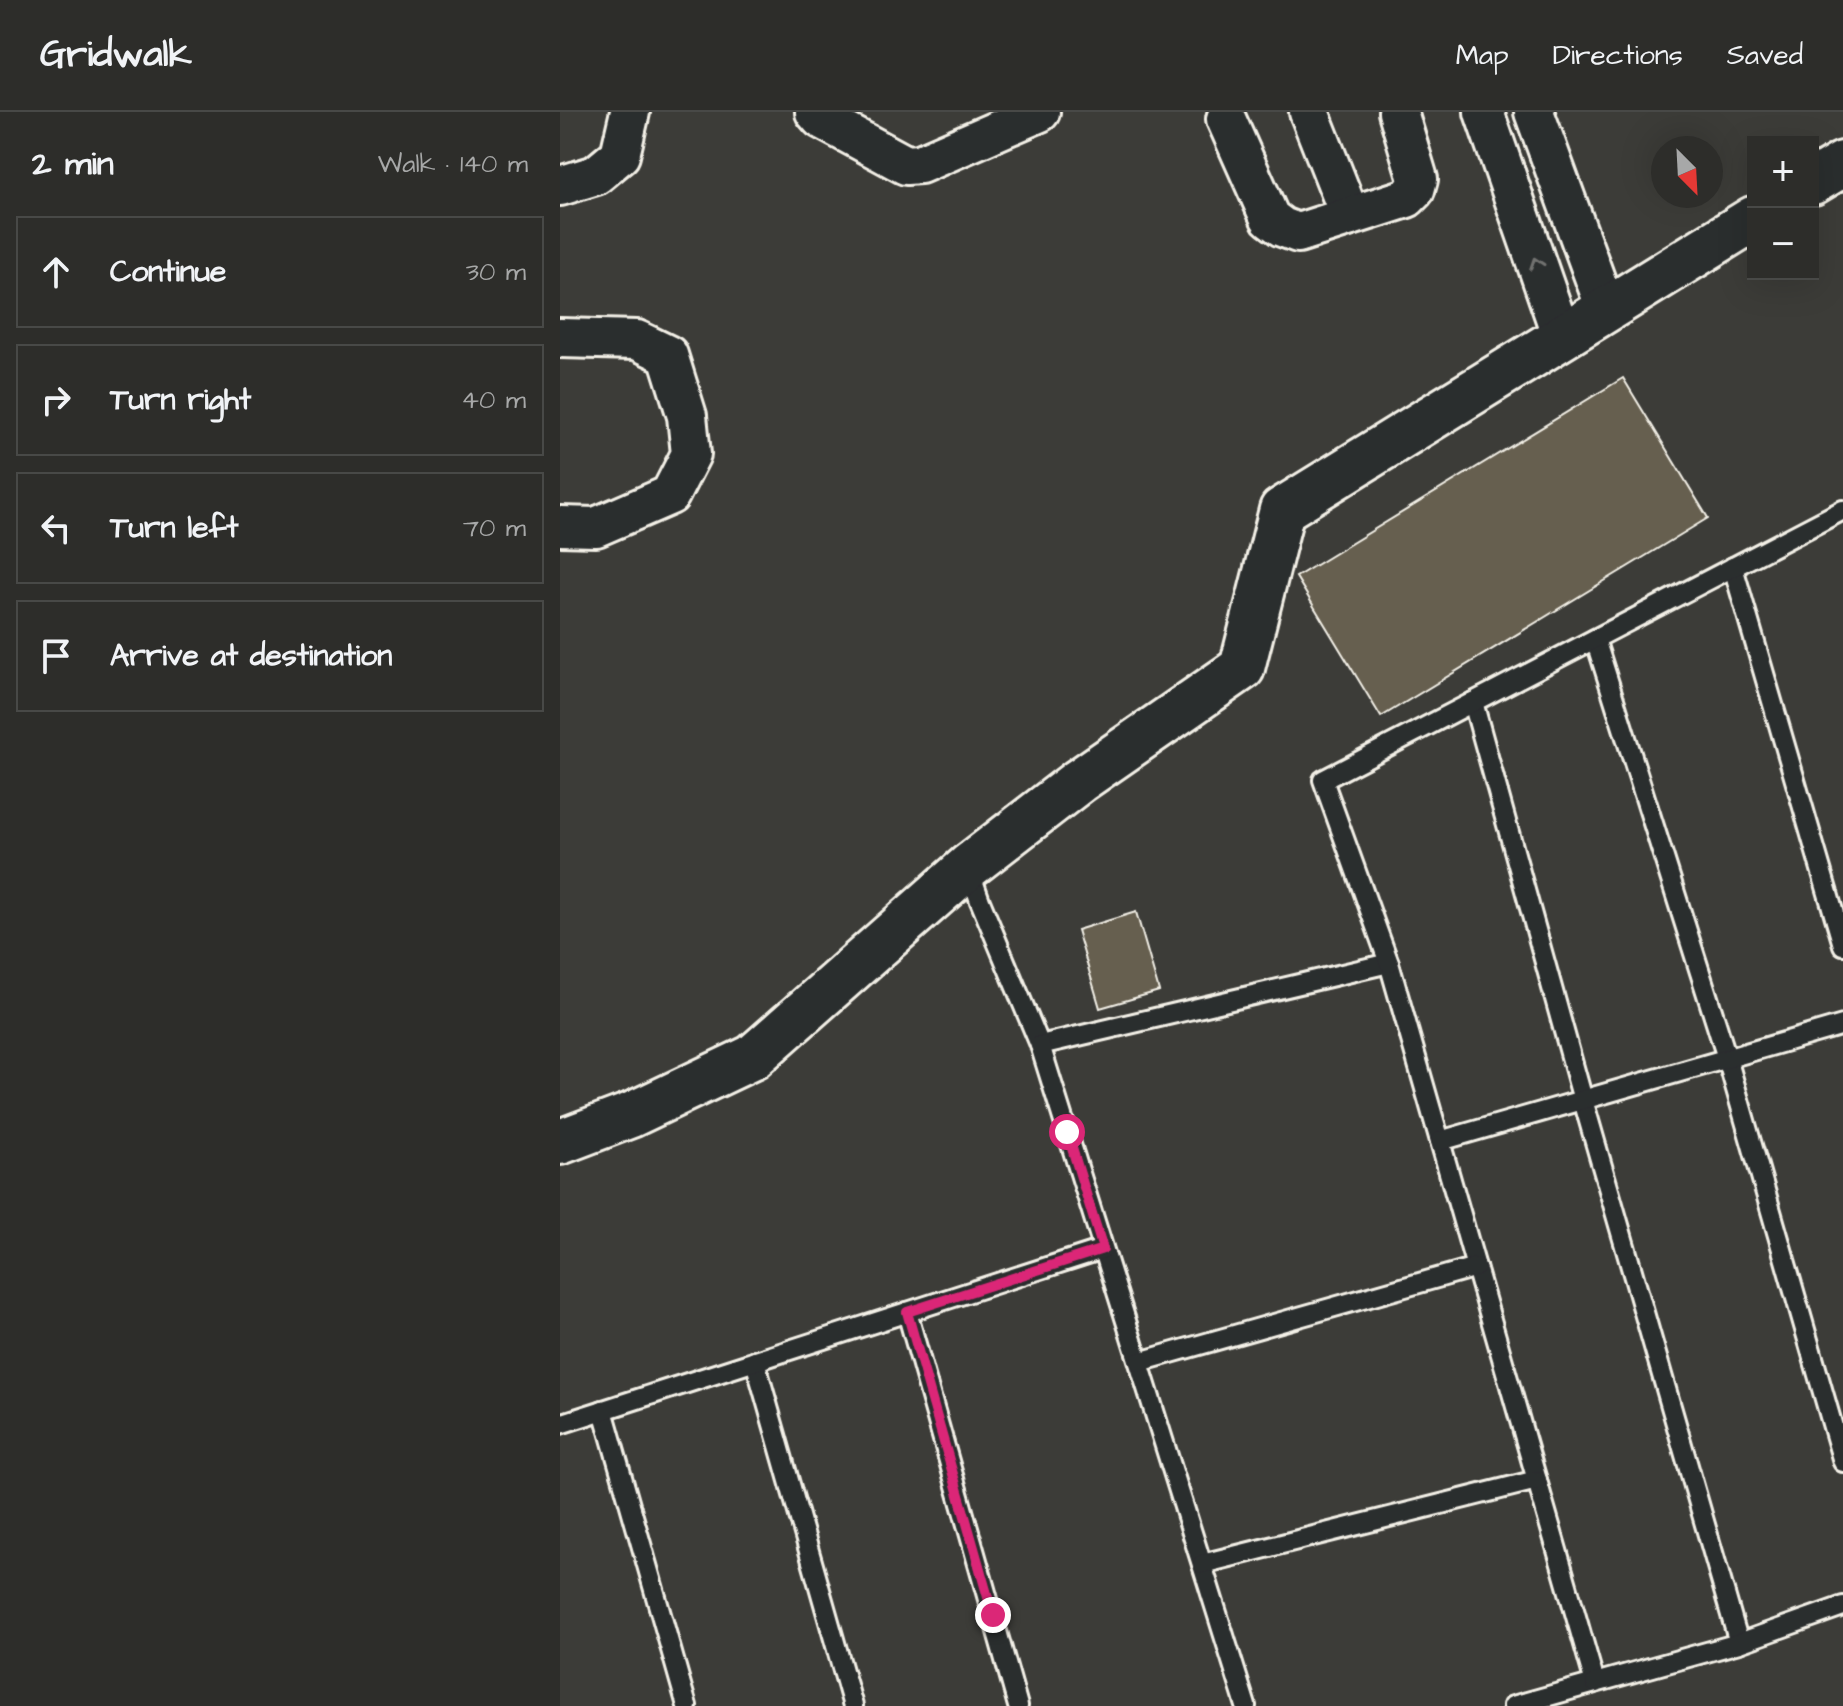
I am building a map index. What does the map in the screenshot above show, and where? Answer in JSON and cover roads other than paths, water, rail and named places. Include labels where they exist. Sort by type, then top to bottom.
[{"type":"street","points":[[560,186],[596,175],[620,155],[630,112]]},
{"type":"street","points":[[815,112],[821,119],[906,165],[920,164],[1040,112]]},
{"type":"street","points":[[1309,112],[1350,216]]},
{"type":"street","points":[[1226,119],[1270,218],[1298,233],[1407,198],[1415,190],[1418,179],[1398,112]]},
{"type":"street","points":[[1484,112],[1562,337]]},
{"type":"street","points":[[1497,150],[1538,122],[1606,309]]},
{"type":"street","points":[[1819,178],[1843,164]]},
{"type":"street","points":[[560,1142],[631,1115],[753,1057],[969,866],[1079,781],[1242,668],[1282,510],[1747,223]]},
{"type":"street","points":[[560,338],[637,340],[668,355],[687,416],[691,454],[670,495],[596,527],[560,526]]},
{"type":"lane","points":[[1595,1683],[1389,963],[1323,780],[1843,510]]},
{"type":"lane","points":[[1733,567],[1843,945]]},
{"type":"lane","points":[[1595,639],[1727,1058],[1843,1462]]},
{"type":"lane","points":[[1473,702],[1583,1100],[1739,1643]]},
{"type":"lane","points":[[969,866],[980,901],[1040,1045],[1246,1706]]},
{"type":"lane","points":[[1040,1045],[1389,963]]},
{"type":"lane","points":[[1440,1141],[1843,1025]]},
{"type":"lane","points":[[560,1424],[1103,1249]]},
{"type":"lane","points":[[1139,1362],[1476,1267]]},
{"type":"lane","points":[[907,1312],[1018,1706]]},
{"type":"lane","points":[[755,1361],[853,1706]]},
{"type":"lane","points":[[603,1410],[687,1706]]},
{"type":"lane","points":[[1202,1564],[1537,1480]]},
{"type":"lane","points":[[1513,1706],[1739,1643],[1843,1606]]}]
